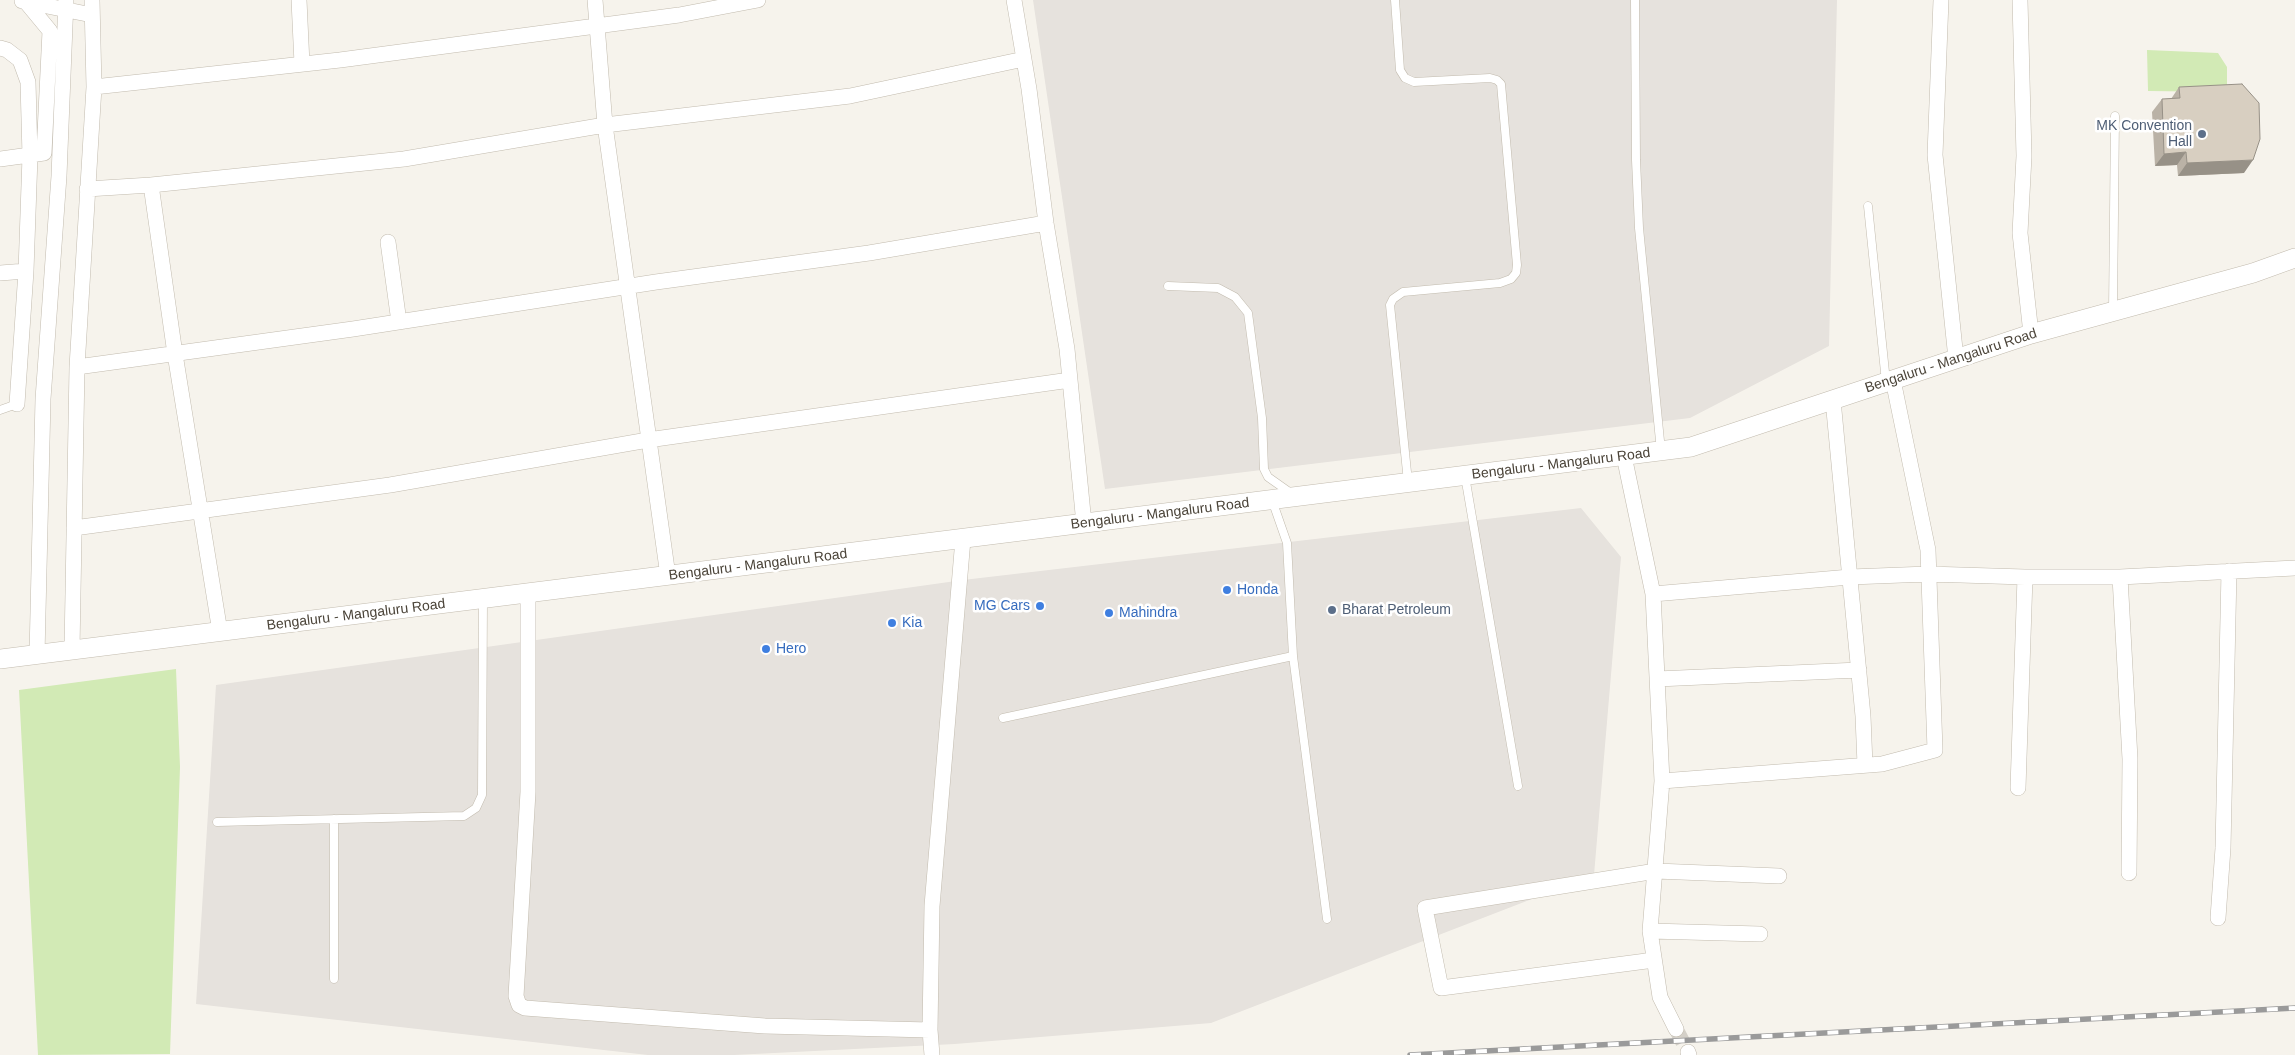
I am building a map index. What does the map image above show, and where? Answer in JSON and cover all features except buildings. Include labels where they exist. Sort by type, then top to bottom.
[{"type":"street","points":[[299,0],[302,64]]},
{"type":"street","points":[[595,0],[605,125],[668,576]]},
{"type":"street","points":[[94,87],[302,64],[679,15],[758,0]]},
{"type":"street","points":[[1014,0],[1024,59],[1046,223],[1067,349],[1084,524]]},
{"type":"street","points":[[1941,0],[1935,155],[1956,359]]},
{"type":"street","points":[[2020,0],[2024,156],[2020,233],[2031,334]]},
{"type":"street","points":[[21,1],[92,7],[94,87],[77,367],[72,649]]},
{"type":"street","points":[[0,159],[44,153],[50,30],[21,1]]},
{"type":"street","points":[[37,655],[43,399],[58,176],[65,5]]},
{"type":"street","points":[[0,48],[7,50],[20,60],[27,80],[30,156],[26,271],[18,404]]},
{"type":"street","points":[[87,189],[151,185],[404,159],[605,125],[850,96],[1024,59]]},
{"type":"street","points":[[151,185],[175,354],[220,632]]},
{"type":"street","points":[[77,367],[870,253],[1046,223]]},
{"type":"street","points":[[388,242],[399,322]]},
{"type":"street","name":"Bengaluru - Mangaluru Road","points":[[0,659],[484,600],[1691,447],[2031,334],[2253,272],[2295,258]]},
{"type":"street","points":[[0,273],[26,271]]},
{"type":"street","points":[[74,528],[199,509],[390,485],[648,440],[1070,380]]},
{"type":"street","points":[[1662,781],[1882,764],[1932,751],[1936,748],[1928,550],[1889,381]]},
{"type":"street","points":[[1833,400],[1859,670],[1865,765]]},
{"type":"street","points":[[1624,456],[1654,594],[1662,781],[1650,932],[1660,997],[1676,1029]]},
{"type":"street","points":[[932,1055],[930,1030],[932,906],[962,539]]},
{"type":"street","points":[[1654,594],[1850,577],[1928,574],[2120,577],[2295,568]]},
{"type":"street","points":[[2218,918],[2223,848],[2229,571]]},
{"type":"street","points":[[2018,788],[2025,577]]},
{"type":"street","points":[[2120,577],[2130,759],[2129,872]]},
{"type":"street","points":[[528,594],[528,792],[516,996],[519,1005],[524,1008],[765,1026],[930,1030]]},
{"type":"street","points":[[1657,679],[1859,670]]},
{"type":"street","points":[[1654,960],[1441,988],[1424,908],[1656,871],[1779,876]]},
{"type":"street","points":[[1650,932],[1760,934]]},
{"type":"lane","points":[[1395,0],[1400,70],[1405,78],[1414,82],[1490,78],[1497,80],[1501,84],[1517,266],[1516,273],[1511,279],[1500,283],[1403,292],[1393,298],[1390,305],[1408,483]]},
{"type":"lane","points":[[1635,0],[1636,160],[1639,228],[1661,451]]},
{"type":"lane","points":[[2113,311],[2115,116]]},
{"type":"lane","points":[[1868,206],[1889,381]]},
{"type":"lane","points":[[1168,286],[1218,288],[1236,297],[1248,313],[1262,418],[1264,470],[1268,478],[1296,497]]},
{"type":"lane","points":[[0,410],[18,404]]},
{"type":"lane","points":[[1465,476],[1518,786]]},
{"type":"lane","points":[[1272,500],[1287,543],[1293,656],[1326,919]]},
{"type":"lane","points":[[217,822],[464,816],[476,808],[482,795],[484,600]]},
{"type":"lane","points":[[1003,718],[1293,656]]},
{"type":"lane","points":[[334,819],[334,979]]},
{"type":"shaded area","points":[[1033,0],[1837,0],[1829,346],[1690,418],[1105,489]]},
{"type":"shaded area","points":[[1581,508],[1621,557],[1594,875],[1211,1023],[955,1044],[734,1055],[648,1055],[196,1004],[216,685],[963,580]]},
{"type":"green space","points":[[2147,50],[2218,53],[2227,67],[2227,92],[2148,91]]},
{"type":"green space","points":[[176,669],[180,767],[170,1054],[38,1055],[19,690]]},
{"type":"tunnel","points":[[1676,1029],[1688,1052]]},
{"type":"railway","points":[[1410,1055],[2295,1008]]},
{"type":"place","name":"MK Convention Hall","points":[[2202,134]]},
{"type":"place","name":"Honda","points":[[1227,590]]},
{"type":"place","name":"MG Cars","points":[[1040,606]]},
{"type":"place","name":"Bharat Petroleum","points":[[1332,610]]},
{"type":"place","name":"Mahindra","points":[[1109,613]]},
{"type":"place","name":"Kia","points":[[892,623]]},
{"type":"place","name":"Hero","points":[[766,649]]}]
